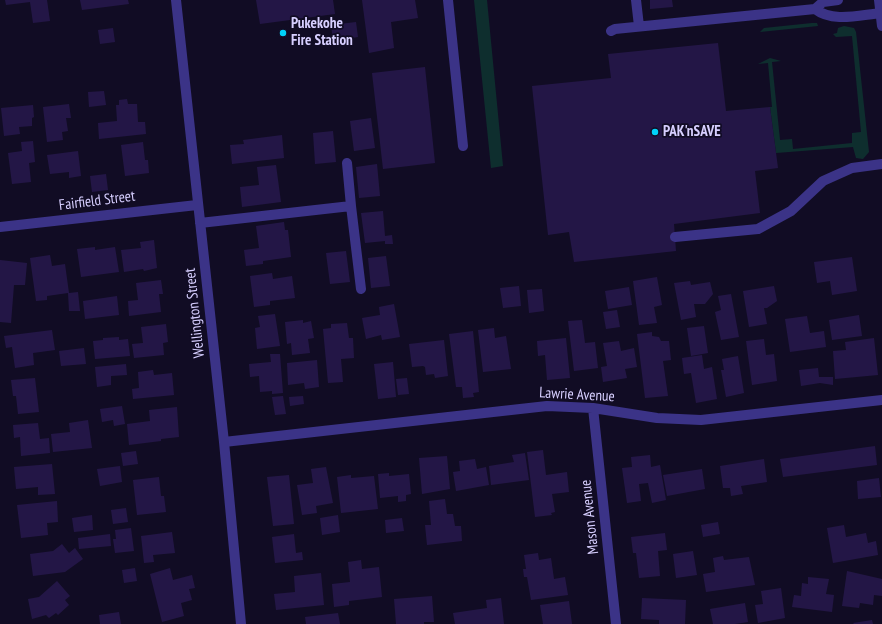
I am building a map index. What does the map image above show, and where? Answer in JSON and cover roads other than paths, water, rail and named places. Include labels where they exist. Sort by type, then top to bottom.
[{"type":"street","name":"Wellington Street","points":[[176,0],[224,442],[241,624]]},
{"type":"street","points":[[448,0],[463,146]]},
{"type":"street","points":[[636,0],[638,26]]},
{"type":"street","points":[[611,31],[638,26],[815,9],[823,2],[838,0]]},
{"type":"street","points":[[879,0],[882,26]]},
{"type":"street","points":[[815,9],[822,15],[832,18],[880,13]]},
{"type":"street","points":[[347,163],[361,289]]},
{"type":"street","points":[[675,237],[758,229],[791,210],[823,181],[852,168],[882,164]]},
{"type":"street","name":"Fairfield Street","points":[[0,227],[197,204]]},
{"type":"street","points":[[200,223],[351,206]]},
{"type":"street","name":"Lawrie Avenue","points":[[224,442],[547,406],[593,408],[657,418],[701,420],[882,400]]},
{"type":"street","name":"Mason Avenue","points":[[593,408],[616,624]]},
{"type":"place","name":"Pukekohe Fire Station","points":[[283,33]]},
{"type":"place","name":"PAK'nSAVE","points":[[655,132]]}]
